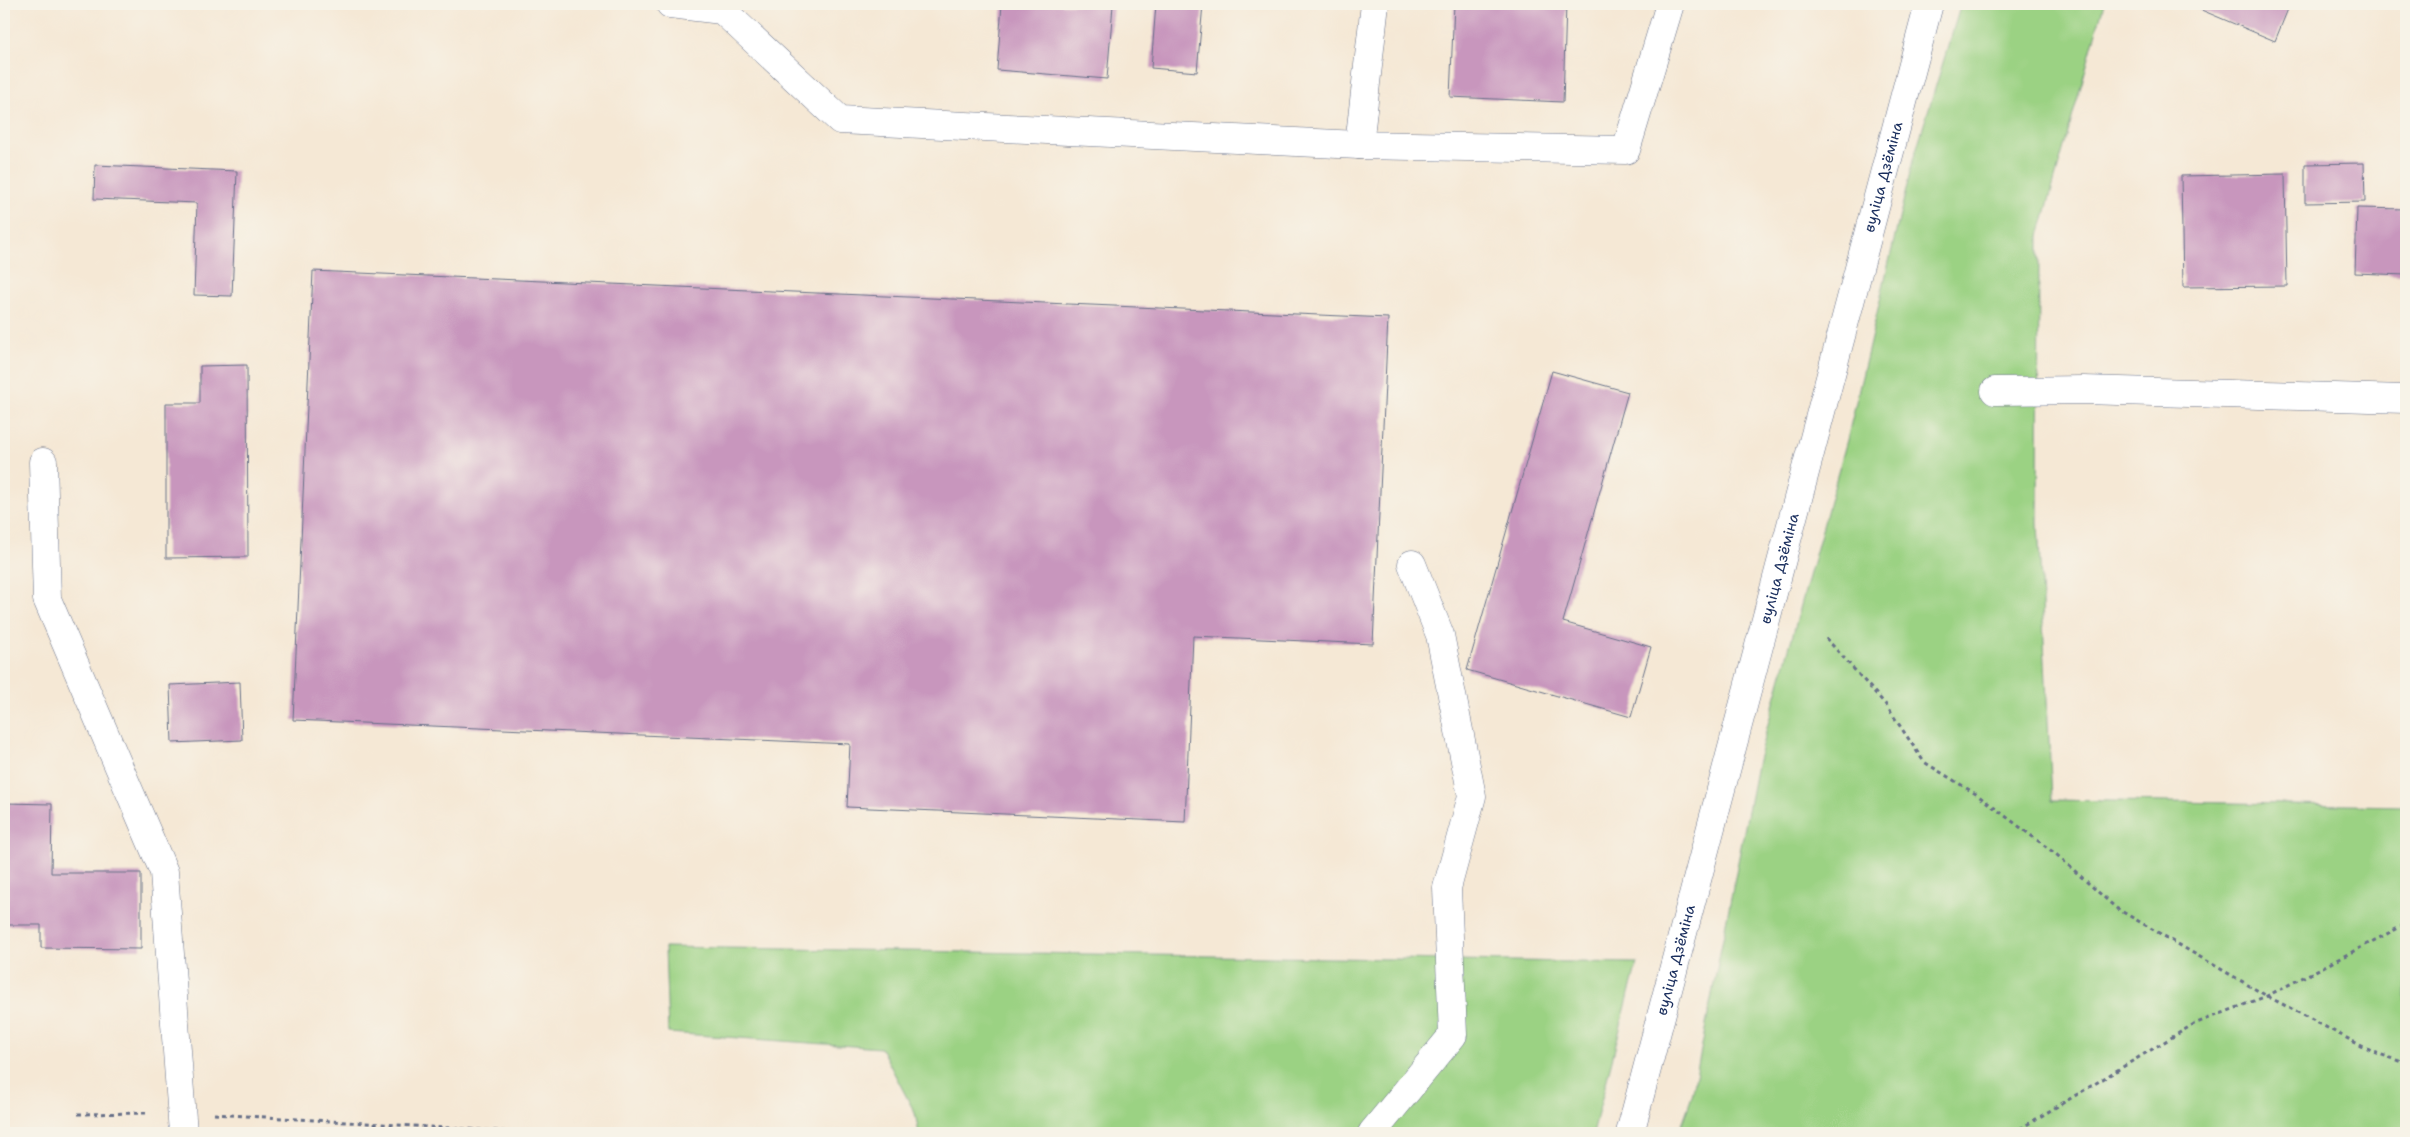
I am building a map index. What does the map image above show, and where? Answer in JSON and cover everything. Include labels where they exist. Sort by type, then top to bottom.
[{"type":"street","points":[[670,4],[722,10],[840,120],[1359,145],[1626,150],[1670,4]]},
{"type":"street","points":[[1359,145],[1375,4]]},
{"type":"street","name":"вуліца Дзёміна","points":[[1630,1133],[1929,4]]},
{"type":"street","points":[[1995,391],[2083,390],[2406,399]]},
{"type":"street","points":[[43,462],[48,599],[164,872],[182,1123]]},
{"type":"street","points":[[1372,1133],[1453,1035],[1447,888],[1472,796],[1440,635],[1412,564]]},
{"type":"path","points":[[1826,638],[1886,705],[1924,762],[1976,794],[2050,850],[2116,908],[2267,996],[2374,1052],[2406,1063]]},
{"type":"path","points":[[2012,1133],[2194,1024],[2267,996],[2406,924]]},
{"type":"path","points":[[78,1114],[182,1123],[530,1133]]},
{"type":"green space","points":[[1961,4],[2104,4],[2039,236],[2038,523],[2052,800],[2406,806],[2406,1133],[1679,1133],[1692,1096],[1758,760],[1847,440],[1913,160]]},
{"type":"green space","points":[[665,947],[1637,963],[1593,1133],[919,1133],[915,1113],[881,1048],[668,1033]]},
{"type":"building","points":[[1002,4],[1113,5],[1107,79],[997,70]]},
{"type":"building","points":[[1156,4],[1203,4],[1197,72],[1151,68]]},
{"type":"building","points":[[1454,4],[1566,4],[1563,102],[1450,97]]},
{"type":"building","points":[[2201,4],[2290,4],[2275,41],[2199,9]]},
{"type":"building","points":[[2364,163],[2365,202],[2305,203],[2305,164]]},
{"type":"building","points":[[95,165],[237,171],[232,296],[194,295],[197,203],[94,199]]},
{"type":"building","points":[[2285,174],[2287,286],[2183,287],[2181,176]]},
{"type":"building","points":[[2357,208],[2406,209],[2406,275],[2355,273]]},
{"type":"building","points":[[313,271],[1388,318],[1373,644],[1193,636],[1185,822],[847,807],[850,744],[293,720]]},
{"type":"building","points":[[247,365],[248,557],[166,558],[166,403],[200,403],[200,366]]},
{"type":"building","points":[[1552,371],[1628,392],[1563,622],[1651,647],[1631,717],[1467,670]]},
{"type":"building","points":[[240,682],[242,740],[172,743],[170,685]]},
{"type":"building","points":[[4,803],[52,804],[51,873],[141,873],[141,949],[41,948],[41,925],[4,925]]}]
